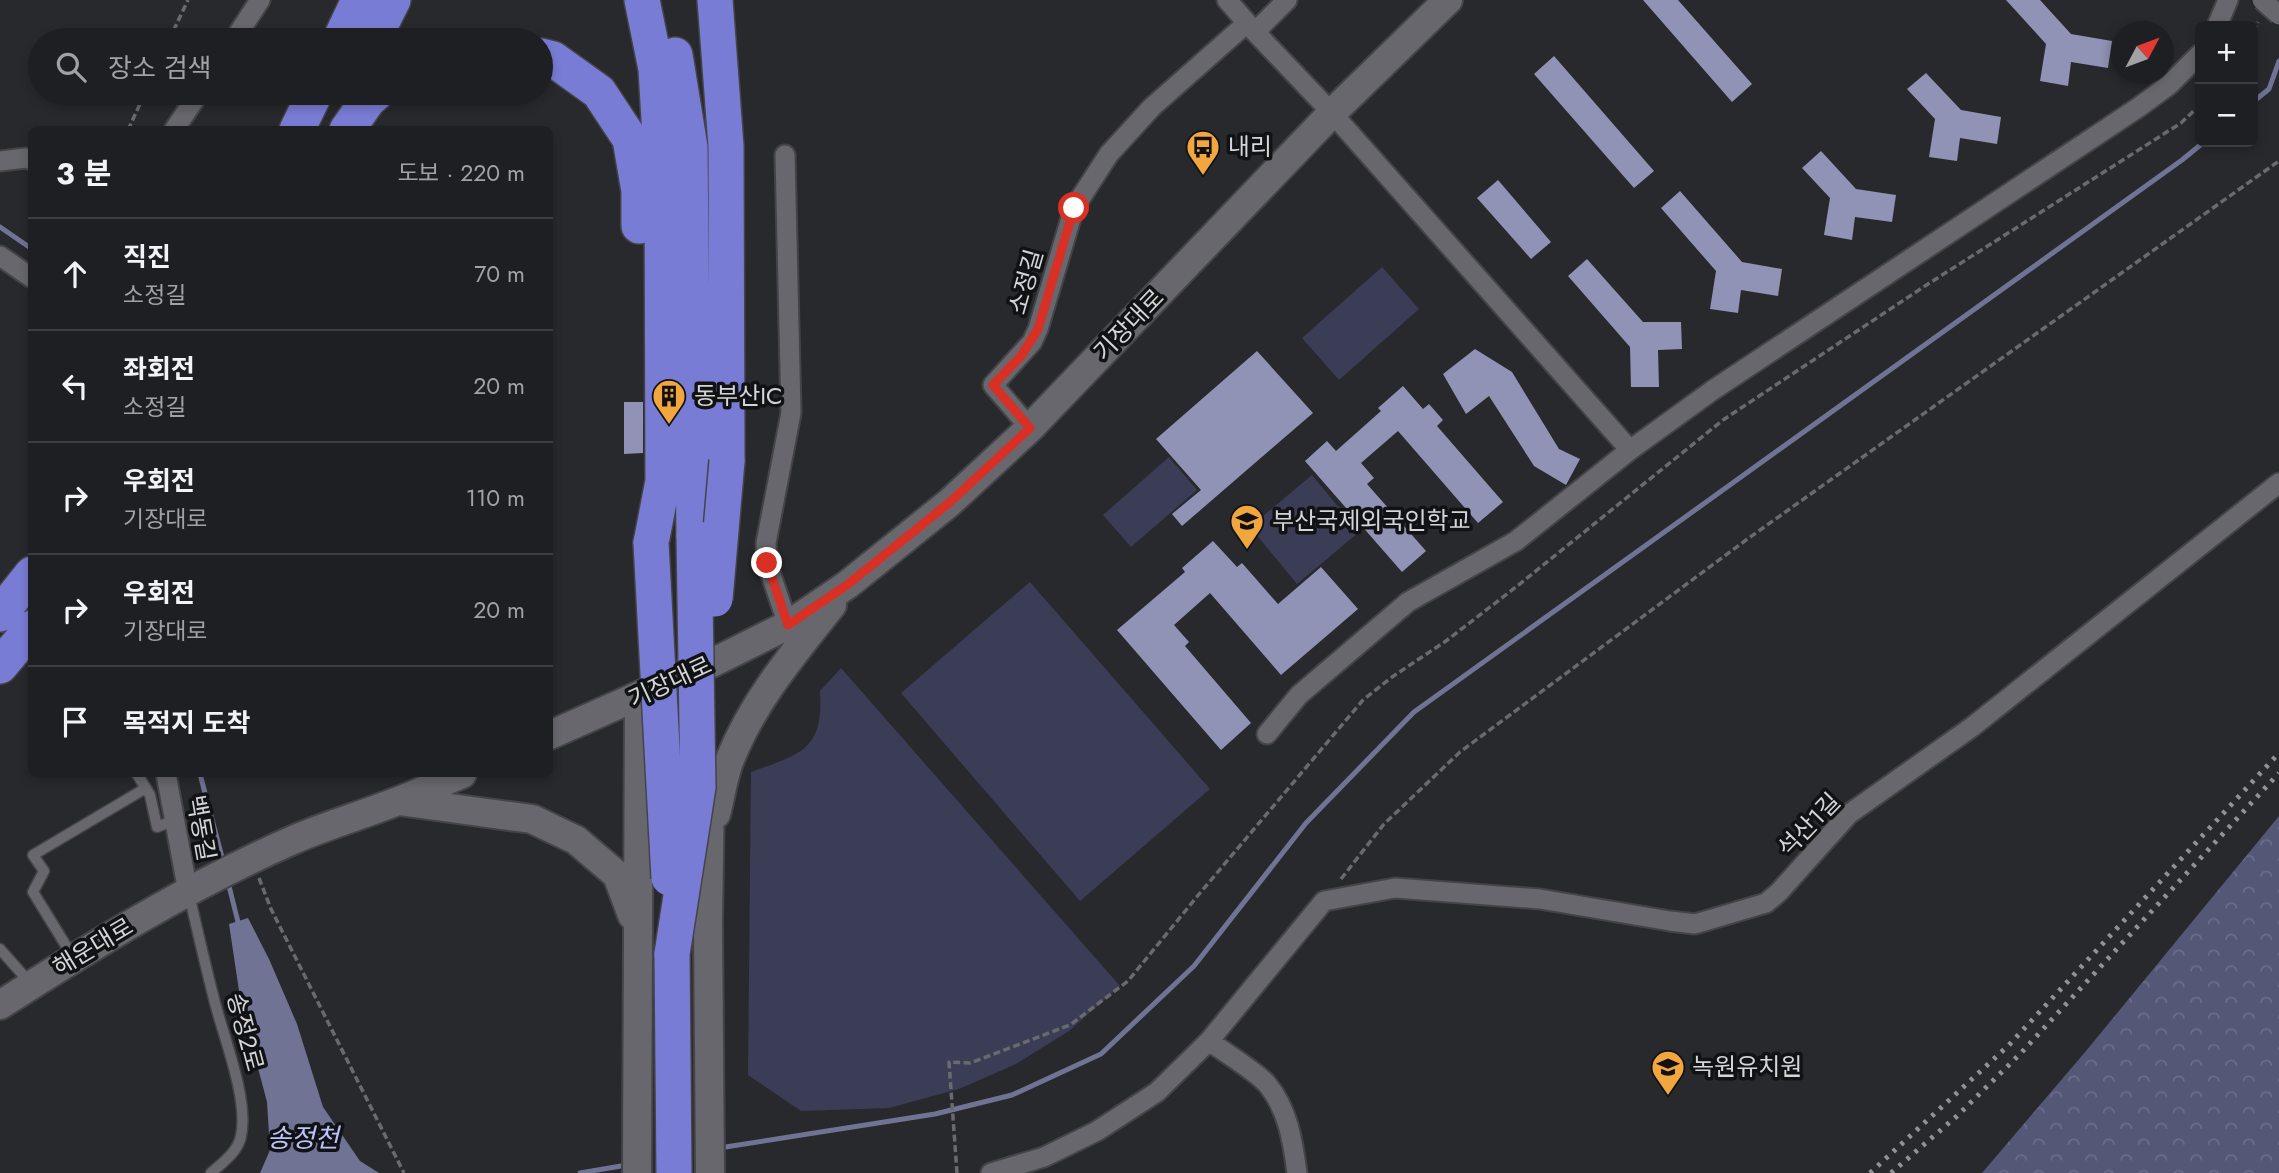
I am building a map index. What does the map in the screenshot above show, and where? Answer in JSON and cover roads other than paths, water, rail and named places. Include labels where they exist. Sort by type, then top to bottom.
[{"type":"highway","points":[[346,28],[359,0]]},
{"type":"highway","points":[[379,28],[393,0]]},
{"type":"highway","points":[[642,0],[656,69],[662,170],[663,481],[651,543]]},
{"type":"highway","points":[[665,0],[690,148],[698,787]]},
{"type":"highway","points":[[672,954],[698,787],[727,461],[726,146],[715,0]]},
{"type":"highway","points":[[553,60],[599,92],[630,139],[639,191],[640,484],[651,543],[672,954],[674,1173]]},
{"type":"highway","points":[[299,126],[309,105]]},
{"type":"highway","points":[[332,126],[342,105]]},
{"type":"highway","points":[[350,126],[364,105]]},
{"type":"highway","points":[[4,662],[12,618],[28,583]]},
{"type":"main road","name":"기장대로","points":[[553,734],[712,663],[788,625],[847,585],[949,503],[1030,428],[1332,113],[1448,0]]},
{"type":"main road","points":[[708,922],[715,819],[730,759],[752,712],[786,663],[847,585]]},
{"type":"main road","points":[[710,1173],[708,922],[712,663]]},
{"type":"main road","points":[[637,1173],[639,696]]},
{"type":"main road","points":[[399,801],[454,777]]},
{"type":"main road","points":[[399,801],[532,819],[576,840],[617,875],[640,935]]},
{"type":"main road","name":"해운대로","points":[[0,1004],[74,957],[192,890],[294,839],[399,801]]},
{"type":"street","points":[[1227,0],[1332,113],[1630,450]]},
{"type":"street","points":[[1251,28],[1287,0]]},
{"type":"street","points":[[2219,21],[2228,0]]},
{"type":"street","points":[[2262,0],[2279,16]]},
{"type":"street","points":[[239,28],[252,4]]},
{"type":"street","name":"소정길","points":[[1030,428],[993,385],[1021,356],[1038,329],[1074,208],[1109,154],[1133,126],[1251,28]]},
{"type":"street","points":[[1267,734],[1299,695],[1408,602],[1516,541],[1630,450],[1713,390],[2159,93],[2195,59]]},
{"type":"street","points":[[177,126],[191,105]]},
{"type":"street","points":[[785,155],[791,414],[766,543],[767,563],[788,625]]},
{"type":"street","points":[[0,161],[28,159]]},
{"type":"street","points":[[1,248],[28,274]]},
{"type":"street","name":"석산1길","points":[[1209,1041],[1324,901],[1395,888],[1540,899],[1695,924],[1766,903],[1849,814],[1972,727],[2279,483]]},
{"type":"street","name":"백동길","points":[[167,777],[192,890]]},
{"type":"street","points":[[991,1173],[1044,1157],[1097,1131],[1157,1092],[1209,1041],[1266,1083],[1279,1104],[1292,1136],[1297,1173]]},
{"type":"lane","points":[[139,777],[150,795],[157,827],[176,820]]},
{"type":"lane","points":[[74,957],[33,892],[44,871],[33,855],[146,788]]},
{"type":"lane","name":"송정2로","points":[[192,890],[214,1000],[239,1090],[242,1115],[241,1138],[230,1156],[211,1173]]},
{"type":"lane","points":[[0,949],[31,985]]},
{"type":"water","name":"송정천","points":[[248,918],[297,1024],[323,1107],[360,1161],[379,1173],[260,1173],[270,1150],[267,1102],[241,1004],[229,924]]},
{"type":"waterway","points":[[2258,98],[2269,89],[2279,61]]},
{"type":"waterway","points":[[719,1148],[935,1114],[1012,1095],[1101,1054],[1194,966],[1306,823],[1414,712],[2198,147]]},
{"type":"waterway","name":"송정천","points":[[0,227],[28,246]]},
{"type":"waterway","name":"송정천","points":[[201,777],[224,865]]},
{"type":"waterway","name":"송정천","points":[[228,882],[239,926]]},
{"type":"waterway","points":[[580,1173],[627,1165]]},
{"type":"railway","points":[[1870,1173],[2009,1045],[2279,753]]},
{"type":"railway","points":[[1891,1173],[1957,1116],[2021,1053],[2279,773]]},
{"type":"place","name":"내리","points":[[1203,177]]},
{"type":"place","name":"동부산IC","points":[[669,426]]},
{"type":"place","name":"부산국제외국인학교","points":[[1247,551]]},
{"type":"place","name":"녹원유치원","points":[[1668,1097]]}]
